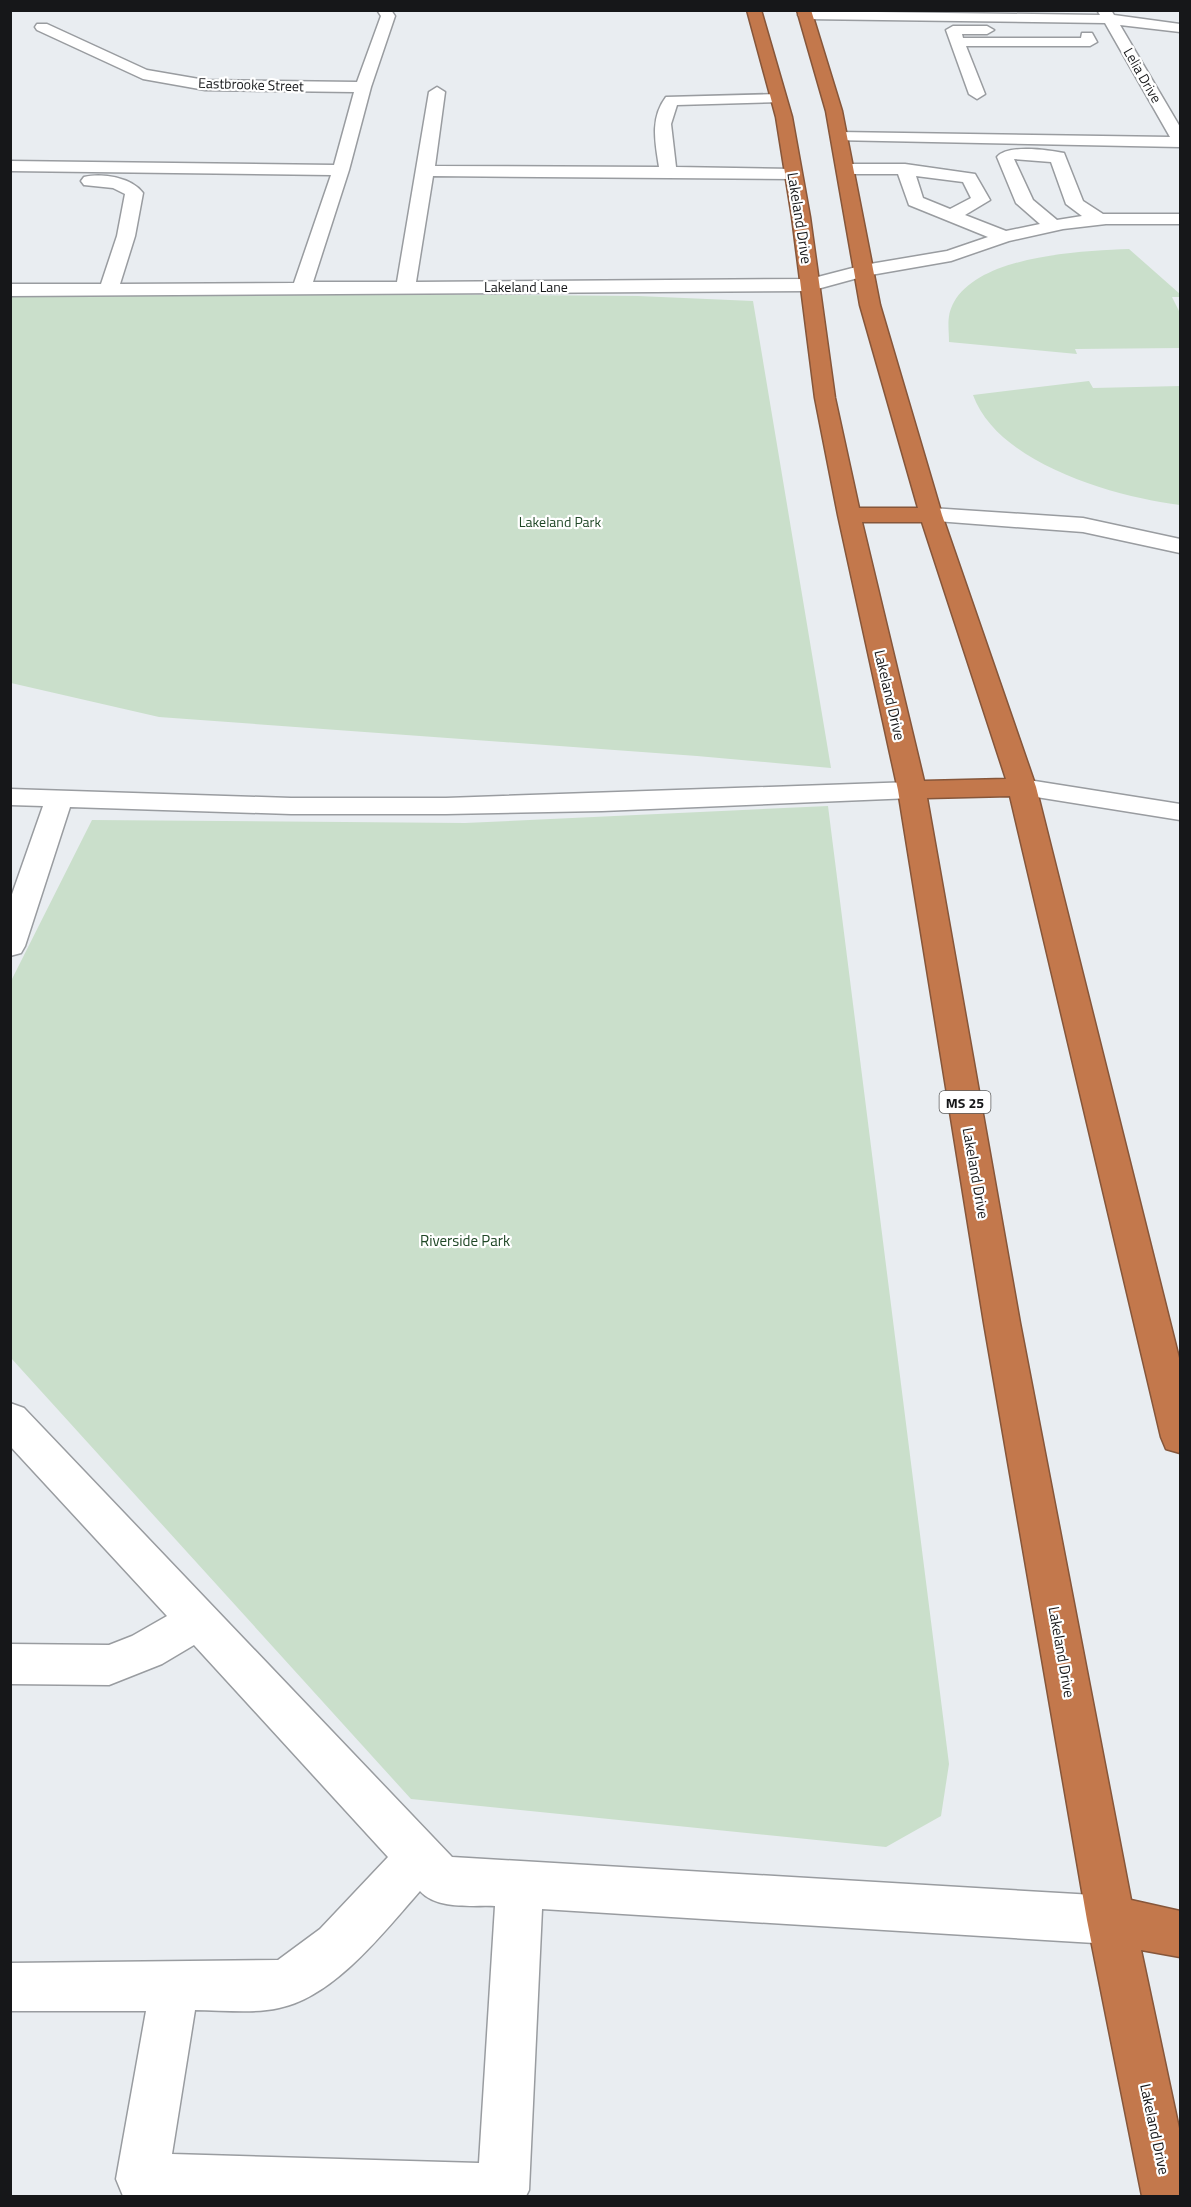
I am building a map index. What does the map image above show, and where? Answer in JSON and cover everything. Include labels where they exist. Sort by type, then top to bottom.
[{"type":"highway","name":"Lakeland Drive","points":[[780,13],[778,99],[793,174],[825,398],[849,515],[912,790],[1002,1323],[1111,1920],[1168,2196]]},
{"type":"highway","points":[[780,13],[834,111],[839,137],[855,184],[870,305],[931,515],[1022,787],[1180,1437]]},
{"type":"highway","points":[[849,515],[931,515]]},
{"type":"highway","points":[[912,790],[1022,787]]},
{"type":"highway","points":[[1111,1920],[1180,1934]]},
{"type":"street","points":[[302,288],[341,170],[363,87],[388,16],[384,10]]},
{"type":"street","points":[[780,13],[901,13],[953,30],[1090,42],[1087,36],[1120,36]]},
{"type":"street","points":[[953,30],[1107,15],[1180,28]]},
{"type":"street","name":"Lelia Drive","points":[[1107,15],[1180,141]]},
{"type":"street","name":"Eastbrooke Street","points":[[42,27],[143,74],[205,85],[363,87]]},
{"type":"street","points":[[953,30],[977,94]]},
{"type":"street","points":[[406,287],[437,92]]},
{"type":"street","points":[[668,172],[663,122],[665,109],[672,100],[778,99]]},
{"type":"street","points":[[839,137],[1180,141]]},
{"type":"street","points":[[1053,226],[1025,203],[1005,156],[1011,154],[1058,157],[1075,204],[1100,220]]},
{"type":"street","points":[[10,166],[341,170]]},
{"type":"street","points":[[905,169],[915,201],[1004,237]]},
{"type":"street","points":[[855,184],[905,169],[969,178],[981,200],[950,216]]},
{"type":"street","points":[[425,171],[793,174]]},
{"type":"street","points":[[10,183],[106,181],[128,187],[134,193],[126,236],[112,280],[10,273]]},
{"type":"street","points":[[891,192],[912,192]]},
{"type":"street","name":"Lakeland Lane","points":[[10,290],[112,280],[302,288],[810,285],[864,271],[951,256],[1034,229],[1100,220],[1180,219]]},
{"type":"street","points":[[931,515],[1083,525],[1180,546]]},
{"type":"street","points":[[1022,787],[1180,812]]},
{"type":"street","points":[[10,797],[292,806],[703,799],[912,790]]},
{"type":"street","points":[[10,946],[59,799]]},
{"type":"street","points":[[10,1419],[441,1880],[1111,1920]]},
{"type":"street","points":[[10,1664],[109,1665],[147,1650],[198,1620]]},
{"type":"street","points":[[10,1988],[251,1986],[283,1983],[314,1964],[361,1920],[419,1857]]},
{"type":"street","points":[[176,1986],[142,2179],[503,2190],[520,1884]]},
{"type":"green space","points":[[1129,249],[1180,294],[1180,297],[1172,297],[1180,313],[1180,348],[1075,349],[1077,354],[949,342],[948,327],[951,307],[967,286],[986,274],[1009,265],[1060,254]]},
{"type":"green space","name":"Lakeland Park","points":[[11,291],[638,296],[753,301],[831,768],[697,756],[159,717],[11,683]]},
{"type":"green space","points":[[1089,381],[1093,388],[1180,386],[1180,505],[1153,501],[1093,485],[1032,458],[1007,440],[986,419],[973,395]]},
{"type":"green space","name":"Riverside Park","points":[[828,806],[949,1764],[941,1816],[886,1847],[411,1799],[11,1358],[11,981],[92,820],[465,823]]}]
